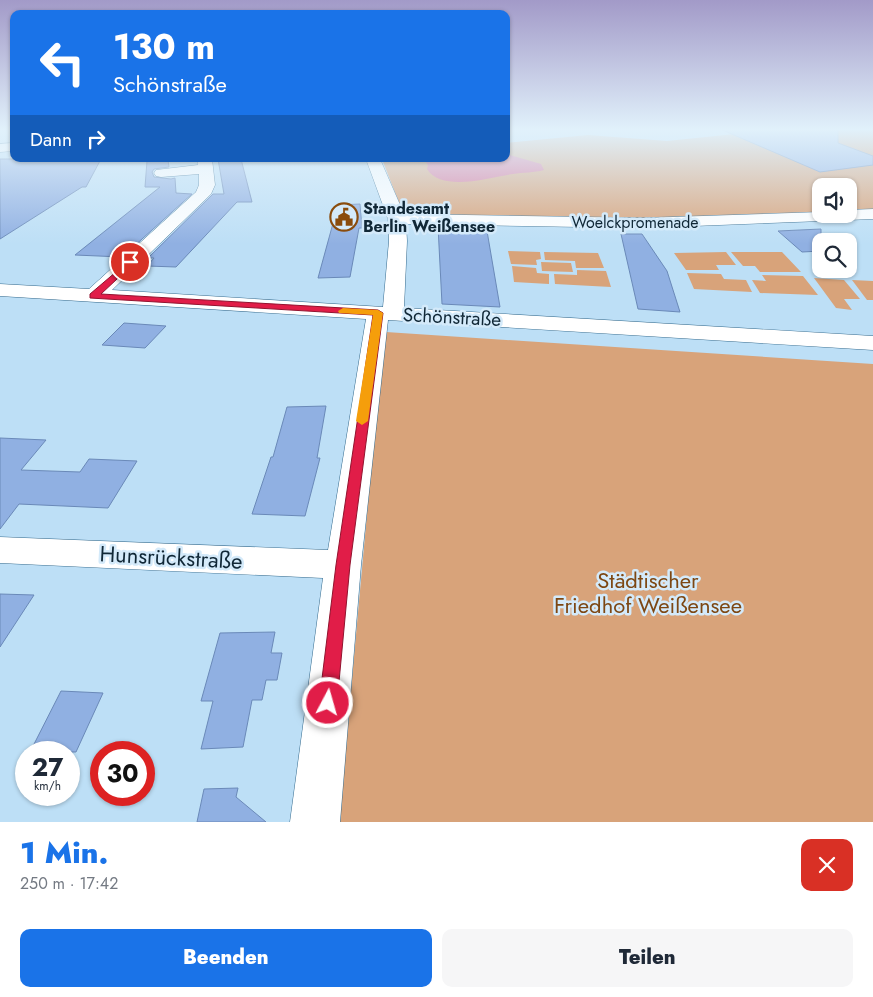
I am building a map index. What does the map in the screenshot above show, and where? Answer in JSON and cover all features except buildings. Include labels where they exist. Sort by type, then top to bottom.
[{"type":"street","points":[[161,173],[189,167]]},
{"type":"street","points":[[94,296],[203,194],[207,185],[206,167]]},
{"type":"street","points":[[315,822],[343,565],[398,241],[397,219],[376,167]]},
{"type":"street","name":"Woelckpromenade","points":[[397,219],[642,223],[873,214]]},
{"type":"street","name":"Schönstraße","points":[[0,290],[873,343]]},
{"type":"street","name":"Hunsrückstraße","points":[[0,550],[343,565]]},
{"type":"green space","points":[[385,167],[873,167],[873,210],[857,211],[857,178],[812,178],[812,214],[674,218],[575,218],[427,215],[430,209],[401,208]]},
{"type":"green space","points":[[508,251],[540,252],[541,259],[536,260],[537,265],[511,264]]},
{"type":"green space","points":[[544,252],[598,253],[604,268],[576,268],[575,261],[545,260]]},
{"type":"green space","points":[[726,252],[736,265],[716,265],[719,270],[686,270],[674,253]]},
{"type":"green space","points":[[731,252],[782,252],[801,272],[760,272],[755,266],[743,266]]},
{"type":"green space","points":[[541,262],[571,263],[573,272],[542,271]]},
{"type":"green space","points":[[512,266],[536,268],[537,273],[549,274],[549,284],[514,282]]},
{"type":"green space","points":[[577,270],[606,271],[611,287],[555,284],[554,274],[577,275]]},
{"type":"green space","points":[[687,273],[721,274],[724,279],[746,280],[752,292],[694,289]]},
{"type":"green space","points":[[762,275],[803,276],[818,295],[760,293],[752,280],[766,281]]},
{"type":"green space","points":[[814,278],[844,280],[860,299],[844,299],[852,310],[836,308]]},
{"type":"green space","points":[[852,280],[873,281],[873,300],[867,300]]},
{"type":"green space","name":"Städtischer Friedhof Weißensee","points":[[386,332],[873,364],[873,822],[339,822],[382,349]]},
{"type":"shaded area","points":[[427,167],[543,167],[544,170],[467,182],[455,182],[434,176]]},
{"type":"slow traffic","points":[[343,311],[378,313],[362,421]]},
{"type":"place","name":"Standesamt Berlin Weißensee","points":[[344,217]]},
{"type":"route","points":[[130,262],[94,296],[378,313],[343,565],[328,703]]}]
